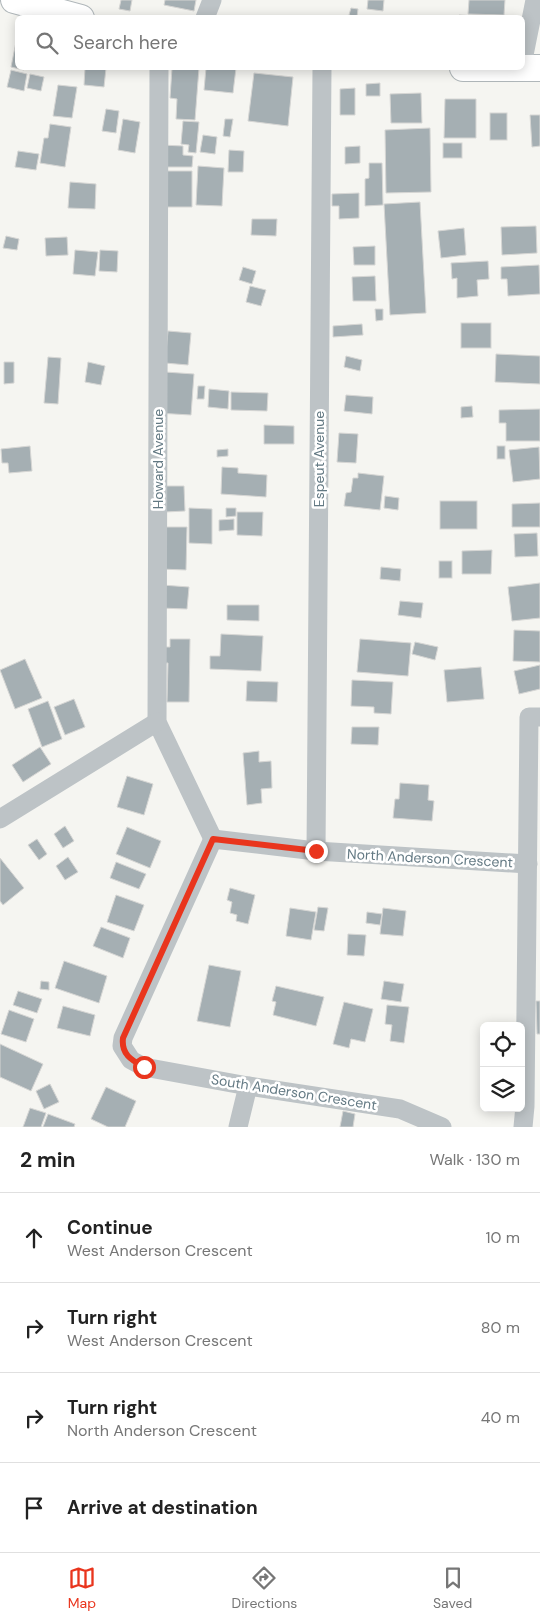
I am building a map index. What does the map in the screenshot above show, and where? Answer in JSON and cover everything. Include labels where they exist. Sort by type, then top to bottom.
[{"type":"main road","points":[[14,0],[70,15]]},
{"type":"street","points":[[207,15],[212,0]]},
{"type":"street","points":[[527,67],[535,0]]},
{"type":"street","name":"Howard Avenue","points":[[159,70],[157,722],[213,839]]},
{"type":"street","name":"Espeut Avenue","points":[[316,851],[322,70]]},
{"type":"street","points":[[523,1127],[525,1106],[529,717],[540,717]]},
{"type":"street","points":[[0,819],[157,722]]},
{"type":"street","name":"North Anderson Crescent","points":[[213,839],[316,851],[528,864]]},
{"type":"street","name":"South Anderson Crescent","points":[[213,839],[123,1038],[122,1046],[125,1053],[131,1060],[144,1067],[248,1086],[400,1109],[442,1127]]},
{"type":"street","points":[[238,1127],[248,1086]]},
{"type":"building","points":[[121,0],[132,0],[130,11],[119,9]]},
{"type":"building","points":[[165,0],[196,0],[194,11],[164,5]]},
{"type":"building","points":[[368,0],[384,0],[383,11],[367,9]]},
{"type":"building","points":[[469,0],[505,0],[504,15],[468,14]]},
{"type":"building","points":[[351,8],[358,9],[357,15],[349,15]]},
{"type":"building","points":[[15,47],[15,68],[11,67]]},
{"type":"building","points":[[11,70],[27,74],[24,91],[7,87]]},
{"type":"building","points":[[85,70],[106,70],[104,87],[84,85]]},
{"type":"building","points":[[172,70],[199,70],[195,120],[176,119],[177,99],[170,98]]},
{"type":"building","points":[[206,70],[236,70],[233,93],[204,90]]},
{"type":"building","points":[[254,73],[293,77],[288,126],[248,121]]},
{"type":"building","points":[[30,74],[44,77],[41,91],[27,88]]},
{"type":"building","points":[[380,83],[380,96],[366,96],[366,84]]},
{"type":"building","points":[[58,85],[77,87],[72,118],[53,116]]},
{"type":"building","points":[[355,88],[355,115],[340,115],[340,89]]},
{"type":"building","points":[[421,93],[422,123],[391,123],[390,94]]},
{"type":"building","points":[[445,99],[476,99],[476,138],[444,138]]},
{"type":"building","points":[[106,109],[119,111],[116,133],[102,131]]},
{"type":"building","points":[[490,113],[507,113],[507,140],[490,140]]},
{"type":"building","points":[[530,115],[540,115],[540,146],[532,147]]},
{"type":"building","points":[[123,119],[140,122],[135,153],[118,150]]},
{"type":"building","points":[[225,119],[233,119],[230,137],[223,136]]},
{"type":"building","points":[[183,121],[199,122],[196,153],[188,152],[189,145],[181,144]]},
{"type":"building","points":[[50,124],[71,127],[65,167],[40,163],[44,138],[48,138]]},
{"type":"building","points":[[430,128],[431,192],[386,193],[385,130]]},
{"type":"building","points":[[203,135],[217,137],[215,154],[200,152]]},
{"type":"building","points":[[443,143],[462,143],[462,158],[443,158]]},
{"type":"building","points":[[161,145],[183,146],[183,155],[193,156],[192,167],[160,167]]},
{"type":"building","points":[[360,146],[360,163],[345,164],[345,147]]},
{"type":"building","points":[[229,150],[244,151],[243,172],[228,172]]},
{"type":"building","points":[[18,151],[39,154],[36,170],[15,167]]},
{"type":"building","points":[[369,163],[382,163],[383,205],[365,206],[365,179],[369,178]]},
{"type":"building","points":[[198,166],[224,168],[222,206],[196,205]]},
{"type":"building","points":[[164,171],[192,171],[192,207],[165,207]]},
{"type":"building","points":[[70,182],[96,184],[95,209],[68,208]]},
{"type":"building","points":[[359,193],[359,218],[339,219],[339,206],[332,206],[332,194]]},
{"type":"building","points":[[420,202],[426,313],[390,315],[384,204]]},
{"type":"building","points":[[252,219],[277,219],[276,236],[251,235]]},
{"type":"building","points":[[536,226],[537,253],[502,255],[501,227]]},
{"type":"building","points":[[464,228],[466,255],[441,258],[438,231]]},
{"type":"building","points":[[6,236],[19,239],[17,250],[3,248]]},
{"type":"building","points":[[67,237],[68,255],[46,256],[45,238]]},
{"type":"building","points":[[375,246],[375,265],[354,265],[353,247]]},
{"type":"building","points":[[75,250],[98,252],[95,276],[73,274]]},
{"type":"building","points":[[100,250],[118,251],[117,272],[99,271]]},
{"type":"building","points":[[488,261],[489,279],[477,280],[478,296],[457,298],[457,278],[452,279],[451,263]]},
{"type":"building","points":[[539,265],[540,294],[508,296],[507,279],[501,279],[501,267]]},
{"type":"building","points":[[243,267],[256,271],[252,284],[239,280]]},
{"type":"building","points":[[375,276],[376,301],[353,301],[352,277]]},
{"type":"building","points":[[250,286],[266,290],[261,306],[246,302]]},
{"type":"building","points":[[375,309],[383,309],[383,320],[376,321]]},
{"type":"building","points":[[461,323],[491,323],[491,348],[461,348]]},
{"type":"building","points":[[362,324],[363,335],[333,337],[333,326]]},
{"type":"building","points":[[168,331],[191,333],[188,365],[165,363]]},
{"type":"building","points":[[496,354],[540,356],[540,384],[495,382]]},
{"type":"building","points":[[346,356],[362,360],[360,371],[344,367]]},
{"type":"building","points":[[48,357],[61,358],[58,404],[44,403]]},
{"type":"building","points":[[4,362],[14,362],[14,383],[4,384]]},
{"type":"building","points":[[88,362],[105,366],[101,385],[85,382]]},
{"type":"building","points":[[165,372],[194,374],[191,415],[157,413]]},
{"type":"building","points":[[198,386],[205,386],[204,399],[197,399]]},
{"type":"building","points":[[209,389],[229,391],[228,409],[208,407]]},
{"type":"building","points":[[231,392],[268,393],[267,411],[231,410]]},
{"type":"building","points":[[346,395],[373,397],[372,414],[344,411]]},
{"type":"building","points":[[472,406],[473,417],[461,418],[461,407]]},
{"type":"building","points":[[540,409],[540,441],[506,441],[506,423],[499,423],[499,410]]},
{"type":"building","points":[[264,425],[294,426],[294,444],[264,444]]},
{"type":"building","points":[[339,433],[358,434],[356,463],[337,462]]},
{"type":"building","points":[[30,446],[32,471],[9,473],[8,463],[2,463],[1,449]]},
{"type":"building","points":[[497,446],[505,446],[505,459],[497,459]]},
{"type":"building","points":[[539,447],[540,479],[513,482],[509,450]]},
{"type":"building","points":[[228,449],[228,456],[217,457],[217,450]]},
{"type":"building","points":[[222,467],[238,468],[238,473],[267,475],[266,497],[221,494]]},
{"type":"building","points":[[358,473],[384,476],[380,510],[344,506],[346,493],[351,492],[353,478],[358,478]]},
{"type":"building","points":[[165,486],[184,486],[185,511],[165,512]]},
{"type":"building","points":[[385,496],[399,498],[398,510],[384,508]]},
{"type":"building","points":[[440,501],[477,501],[477,529],[440,529]]},
{"type":"building","points":[[540,503],[540,527],[512,527],[512,504]]},
{"type":"building","points":[[189,508],[212,509],[212,544],[189,543]]},
{"type":"building","points":[[226,508],[236,508],[236,516],[226,517]]},
{"type":"building","points":[[237,512],[263,512],[262,536],[237,535]]},
{"type":"building","points":[[234,519],[234,530],[219,531],[219,520]]},
{"type":"building","points":[[160,527],[187,527],[186,570],[160,569]]},
{"type":"building","points":[[537,533],[538,556],[515,557],[514,534]]},
{"type":"building","points":[[492,550],[491,574],[462,574],[462,551]]},
{"type":"building","points":[[439,561],[452,561],[452,578],[439,578]]},
{"type":"building","points":[[381,567],[401,569],[400,581],[380,579]]},
{"type":"building","points":[[540,583],[540,618],[512,621],[508,587]]},
{"type":"building","points":[[162,585],[189,587],[187,609],[160,608]]},
{"type":"building","points":[[400,601],[423,603],[421,618],[398,615]]},
{"type":"building","points":[[227,605],[259,605],[259,621],[227,620]]},
{"type":"building","points":[[514,630],[540,631],[540,662],[513,661]]},
{"type":"building","points":[[221,634],[263,636],[261,671],[210,669],[210,656],[220,656]]},
{"type":"building","points":[[170,639],[190,639],[189,702],[167,702],[168,663],[160,663],[160,647],[170,647]]},
{"type":"building","points":[[360,639],[411,643],[408,676],[357,672]]},
{"type":"building","points":[[415,642],[438,647],[435,660],[412,654]]},
{"type":"building","points":[[25,659],[42,698],[15,709],[0,670]]},
{"type":"building","points":[[540,665],[540,689],[519,694],[514,671]]},
{"type":"building","points":[[481,667],[484,699],[447,702],[444,670]]},
{"type":"building","points":[[352,680],[393,682],[391,714],[374,713],[374,707],[351,706]]},
{"type":"building","points":[[247,681],[278,682],[277,702],[246,701]]},
{"type":"building","points":[[74,699],[85,727],[65,735],[54,707]]},
{"type":"building","points":[[48,701],[62,739],[42,747],[28,709]]},
{"type":"building","points":[[352,727],[379,727],[378,745],[351,744]]},
{"type":"building","points":[[40,747],[51,764],[23,782],[12,765]]},
{"type":"building","points":[[259,751],[259,762],[271,761],[272,788],[261,789],[262,803],[247,805],[243,753]]},
{"type":"building","points":[[127,776],[153,784],[144,815],[117,807]]},
{"type":"building","points":[[400,783],[429,785],[428,800],[434,801],[432,821],[393,818],[395,799],[399,799]]},
{"type":"building","points":[[65,826],[74,841],[63,848],[54,834]]},
{"type":"building","points":[[127,827],[161,841],[150,868],[116,854]]},
{"type":"building","points":[[37,839],[47,854],[39,860],[28,845]]},
{"type":"building","points":[[68,857],[78,872],[65,880],[56,866]]},
{"type":"building","points":[[0,858],[24,888],[3,905],[0,901]]},
{"type":"building","points":[[116,862],[146,874],[139,889],[110,878]]},
{"type":"building","points":[[230,888],[255,895],[248,924],[236,921],[237,915],[230,913],[232,902],[227,900]]},
{"type":"building","points":[[116,895],[144,905],[134,931],[107,922]]},
{"type":"building","points":[[318,907],[328,908],[324,931],[314,930]]},
{"type":"building","points":[[290,908],[316,912],[311,940],[286,936]]},
{"type":"building","points":[[383,908],[406,911],[403,936],[380,934]]},
{"type":"building","points":[[367,912],[382,914],[380,925],[366,923]]},
{"type":"building","points":[[101,927],[130,938],[123,958],[93,946]]},
{"type":"building","points":[[348,934],[366,935],[364,956],[347,955]]},
{"type":"building","points":[[64,961],[107,976],[99,1003],[55,988]]},
{"type":"building","points":[[209,965],[241,971],[230,1027],[197,1021]]},
{"type":"building","points":[[41,981],[49,982],[49,990],[40,989]]},
{"type":"building","points":[[384,981],[404,984],[401,1002],[381,999]]},
{"type":"building","points":[[276,986],[324,997],[316,1026],[273,1015],[276,1002],[272,1001]]},
{"type":"building","points":[[18,991],[42,999],[37,1013],[13,1005]]},
{"type":"building","points":[[536,1001],[540,1001],[540,1034],[537,1034]]},
{"type":"building","points":[[344,1002],[373,1009],[365,1042],[351,1039],[349,1048],[333,1044]]},
{"type":"building","points":[[387,1005],[409,1007],[404,1043],[390,1041],[392,1025],[385,1024]]},
{"type":"building","points":[[63,1006],[95,1015],[90,1036],[57,1028]]},
{"type":"building","points":[[9,1010],[34,1019],[26,1042],[1,1034]]},
{"type":"building","points":[[0,1044],[43,1064],[31,1091],[0,1077]]},
{"type":"building","points":[[50,1084],[59,1102],[44,1109],[36,1091]]},
{"type":"building","points":[[106,1087],[136,1101],[125,1127],[108,1127],[91,1119]]},
{"type":"building","points":[[30,1108],[46,1113],[41,1127],[23,1127]]},
{"type":"building","points":[[343,1111],[355,1114],[353,1127],[340,1127]]},
{"type":"building","points":[[48,1114],[75,1124],[74,1127],[43,1127]]},
{"type":"route","points":[[144,1067],[131,1060],[125,1053],[122,1046],[123,1038],[213,839],[316,851]]}]
